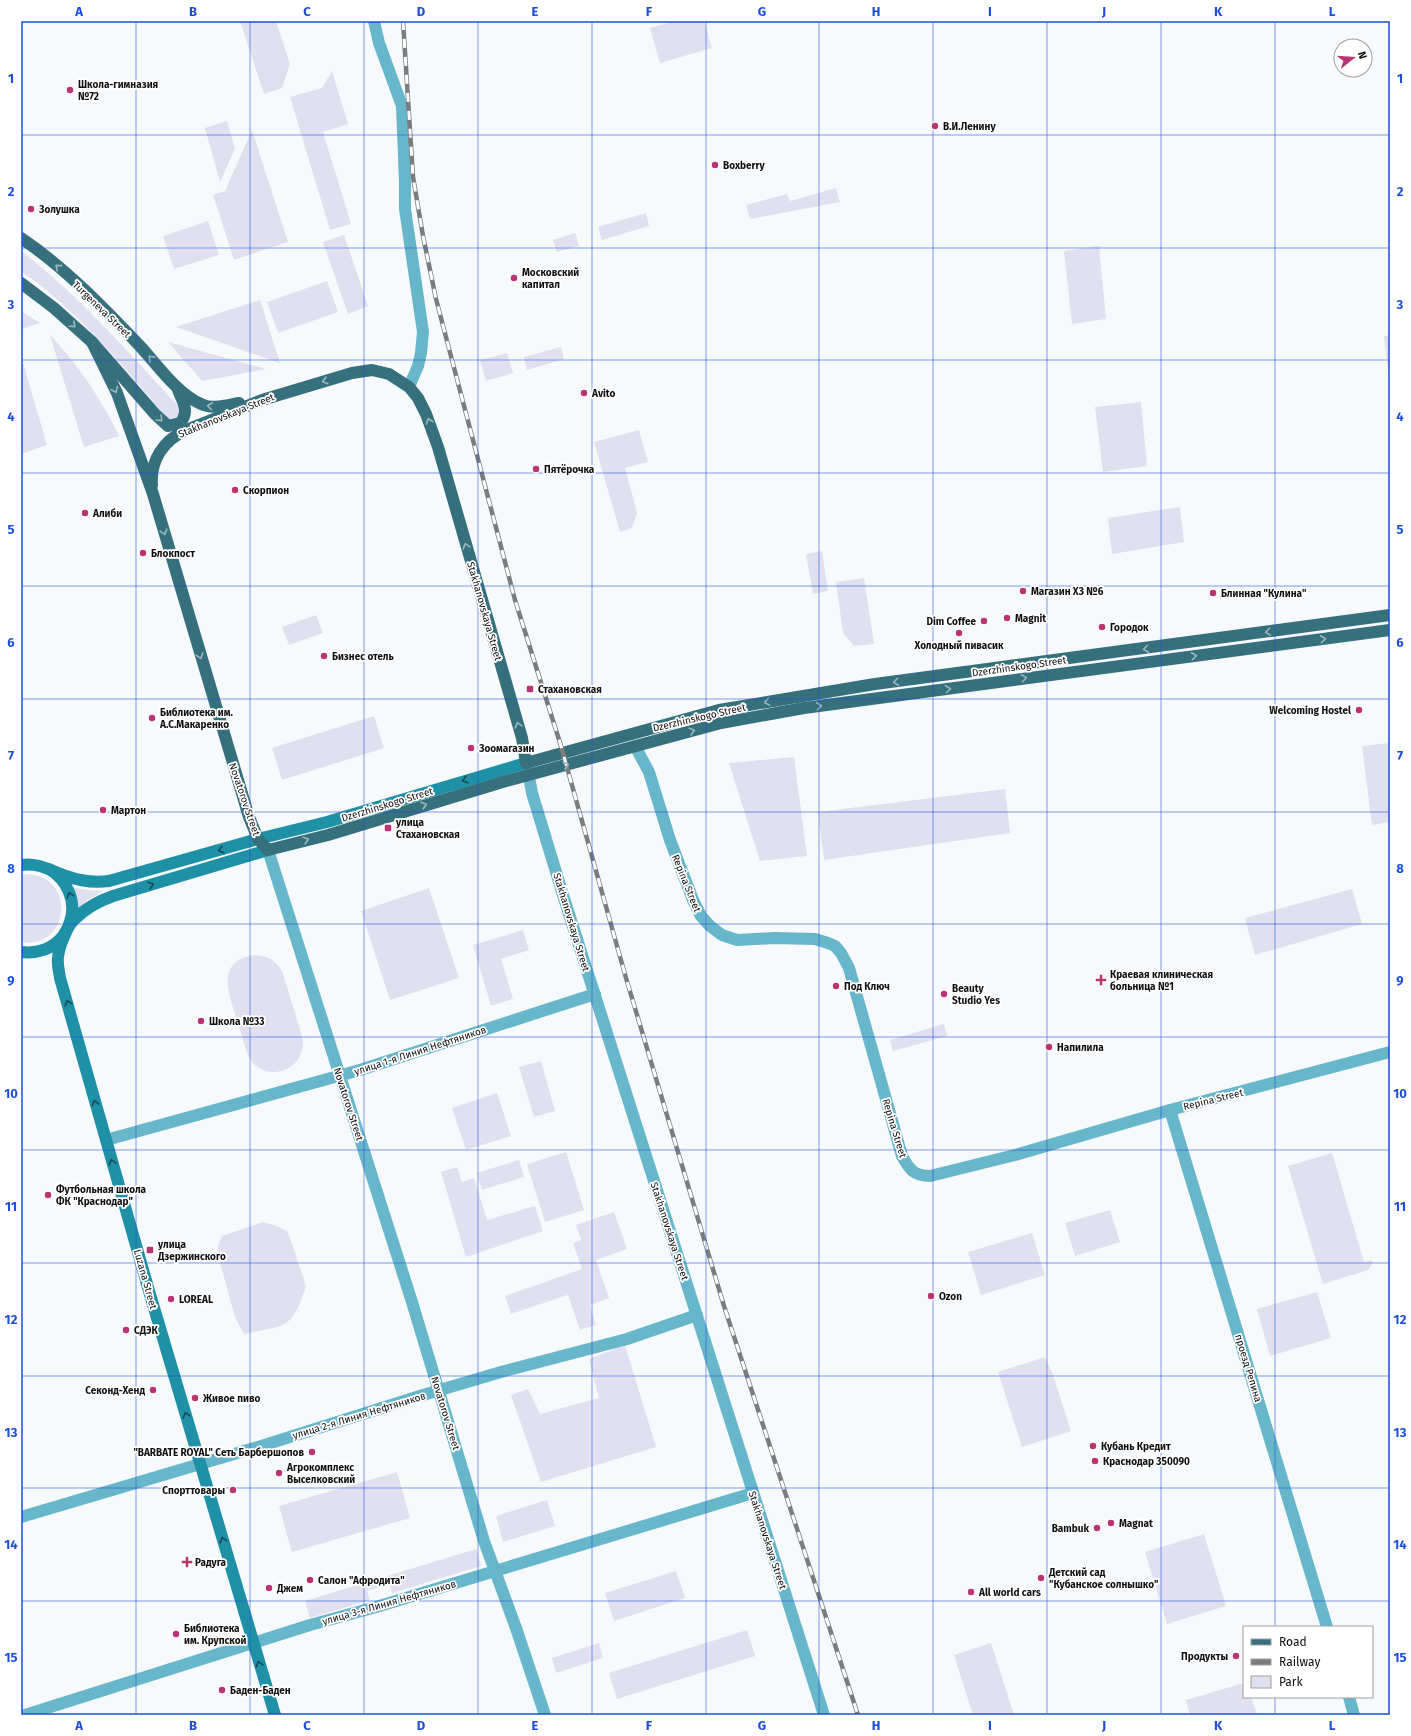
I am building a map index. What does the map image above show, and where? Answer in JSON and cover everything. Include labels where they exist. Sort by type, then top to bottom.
[{"type":"main road","name":"Turgeneva Street","points":[[21,238],[37,249],[86,291],[140,346],[177,387]]},
{"type":"main road","points":[[21,283],[54,308],[92,342],[159,419],[168,426],[180,423],[185,415],[186,407],[177,387]]},
{"type":"main road","points":[[92,342],[117,393],[153,494]]},
{"type":"main road","name":"Stakhanovskaya Street","points":[[153,494],[152,479],[156,458],[165,443],[178,434],[262,400],[362,371],[372,370],[389,374],[409,387],[418,398],[426,414],[438,447],[522,738],[526,763]]},
{"type":"main road","points":[[177,387],[190,398],[209,407],[262,400]]},
{"type":"main road","name":"Novatorov Street","points":[[153,494],[249,818],[258,839],[268,850]]},
{"type":"main road","name":"Dzerzhinskogo Street","points":[[22,864],[37,865],[65,876],[87,881],[109,881],[258,839],[327,822],[526,763],[719,710],[882,683],[1390,615]]},
{"type":"main road","name":"Dzerzhinskogo Street","points":[[21,952],[37,952],[49,948],[60,940],[76,918],[95,903],[113,896],[268,850],[328,834],[445,798],[721,723],[804,708],[1390,630]]},
{"type":"main road","name":"Dzerzhinskogo Street","points":[[49,869],[62,880],[70,896],[72,913],[66,931]]},
{"type":"main road","name":"Luzana Street","points":[[66,931],[58,957],[60,978],[149,1291],[275,1715]]},
{"type":"street","points":[[374,21],[379,43],[402,106],[405,209],[423,332],[418,366],[409,387]]},
{"type":"street","name":"Repina Street","points":[[635,746],[649,772],[670,840],[693,900],[701,916],[710,926],[722,935],[737,940],[775,938],[815,939],[835,946],[841,952],[849,968],[902,1156],[912,1170],[920,1176],[930,1176],[1015,1155],[1170,1110],[1390,1052]]},
{"type":"street","name":"Stakhanovskaya Street","points":[[526,763],[534,800],[824,1715]]},
{"type":"street","name":"Novatorov Street","points":[[268,850],[341,1075],[494,1572],[516,1628],[546,1715]]},
{"type":"street","name":"улица 1-я Линия Нефтяников","points":[[106,1140],[341,1075],[595,994]]},
{"type":"street","name":"проезд Репина","points":[[1170,1110],[1328,1626]]},
{"type":"street","name":"улица 2-я Линия Нефтяников","points":[[21,1517],[439,1390],[615,1342],[697,1315]]},
{"type":"street","name":"улица 3-я Линия Нефтяников","points":[[25,1715],[310,1625],[494,1572],[753,1493]]},
{"type":"street","points":[[1349,1698],[1354,1715]]},
{"type":"green space","points":[[240,21],[276,21],[290,64],[282,88],[264,94]]},
{"type":"green space","points":[[676,21],[704,21],[712,48],[660,63],[650,28]]},
{"type":"green space","points":[[332,71],[348,124],[323,132],[351,224],[330,230],[290,97],[322,88]]},
{"type":"green space","points":[[227,121],[235,149],[220,182],[205,128]]},
{"type":"green space","points":[[252,130],[288,242],[234,260],[213,195],[225,191]]},
{"type":"green space","points":[[836,188],[840,202],[750,219],[746,205],[787,194],[790,201]]},
{"type":"green space","points":[[646,213],[649,226],[602,240],[598,227]]},
{"type":"green space","points":[[208,221],[219,255],[174,269],[163,236]]},
{"type":"green space","points":[[575,233],[579,246],[557,252],[553,240]]},
{"type":"green space","points":[[344,235],[368,306],[348,314],[323,242]]},
{"type":"green space","points":[[1099,246],[1106,319],[1072,324],[1064,251]]},
{"type":"green space","points":[[21,251],[43,268],[84,306],[180,408],[181,411],[174,422],[168,419],[81,321],[42,286],[21,271]]},
{"type":"green space","points":[[327,281],[338,312],[278,333],[267,302]]},
{"type":"green space","points":[[260,300],[280,363],[176,327]]},
{"type":"green space","points":[[21,311],[40,323],[21,329]]},
{"type":"green space","points":[[50,335],[61,346],[89,383],[119,436],[84,447]]},
{"type":"green space","points":[[1390,335],[1390,388],[1384,336]]},
{"type":"green space","points":[[168,342],[266,369],[202,381]]},
{"type":"green space","points":[[561,347],[564,359],[527,370],[524,357]]},
{"type":"green space","points":[[507,353],[513,373],[486,381],[480,360]]},
{"type":"green space","points":[[21,356],[47,445],[21,454]]},
{"type":"green space","points":[[1141,402],[1147,466],[1103,472],[1095,407]]},
{"type":"green space","points":[[639,430],[648,462],[625,468],[637,513],[632,528],[620,532],[594,442]]},
{"type":"green space","points":[[1180,507],[1184,542],[1112,554],[1108,518]]},
{"type":"green space","points":[[822,551],[828,591],[813,594],[806,554]]},
{"type":"green space","points":[[864,578],[874,644],[854,646],[843,633],[836,582]]},
{"type":"green space","points":[[316,615],[323,633],[289,645],[282,627]]},
{"type":"green space","points":[[374,716],[384,748],[282,780],[272,748]]},
{"type":"green space","points":[[1390,743],[1390,822],[1372,825],[1362,746]]},
{"type":"green space","points":[[794,757],[807,856],[760,861],[729,763]]},
{"type":"green space","points":[[1005,789],[1010,833],[824,860],[818,812]]},
{"type":"green space","points":[[27,874],[43,878],[54,887],[60,899],[61,912],[57,925],[49,935],[37,941],[21,942],[21,875]]},
{"type":"green space","points":[[71,887],[103,891],[88,900],[77,910]]},
{"type":"green space","points":[[429,888],[459,978],[390,1000],[361,911]]},
{"type":"green space","points":[[1352,889],[1362,924],[1255,955],[1245,918]]},
{"type":"green space","points":[[523,930],[529,950],[501,959],[513,999],[491,1006],[473,945]]},
{"type":"green space","points":[[253,955],[263,956],[275,962],[281,969],[302,1036],[302,1048],[299,1059],[292,1066],[282,1071],[272,1072],[262,1070],[253,1064],[247,1053],[230,995],[228,978],[230,970],[234,964]]},
{"type":"green space","points":[[944,1024],[947,1036],[893,1051],[890,1040]]},
{"type":"green space","points":[[541,1061],[555,1111],[534,1117],[519,1067]]},
{"type":"green space","points":[[497,1093],[511,1136],[466,1150],[452,1108]]},
{"type":"green space","points":[[566,1152],[584,1210],[545,1222],[527,1164]]},
{"type":"green space","points":[[1332,1153],[1364,1262],[1372,1260],[1373,1262],[1368,1270],[1323,1284],[1288,1166]]},
{"type":"green space","points":[[519,1160],[524,1177],[482,1190],[477,1173]]},
{"type":"green space","points":[[457,1167],[462,1182],[474,1178],[487,1220],[535,1206],[543,1231],[466,1257],[441,1172]]},
{"type":"green space","points":[[1110,1210],[1120,1242],[1075,1256],[1065,1223]]},
{"type":"green space","points":[[614,1212],[627,1249],[596,1260],[609,1298],[590,1305],[596,1325],[580,1330],[568,1295],[511,1314],[505,1296],[582,1269],[573,1243],[581,1240],[576,1225]]},
{"type":"green space","points":[[263,1222],[277,1226],[288,1232],[306,1286],[296,1311],[291,1319],[285,1324],[278,1327],[244,1334],[235,1317],[219,1259],[218,1245],[222,1236]]},
{"type":"green space","points":[[1032,1233],[1045,1275],[981,1295],[968,1252]]},
{"type":"green space","points":[[1317,1292],[1331,1338],[1270,1356],[1257,1309]]},
{"type":"green space","points":[[625,1345],[656,1447],[541,1482],[511,1395],[528,1389],[540,1414],[599,1398],[589,1359]]},
{"type":"green space","points":[[1045,1357],[1053,1375],[1071,1431],[1022,1447],[998,1372]]},
{"type":"green space","points":[[397,1472],[410,1518],[292,1552],[279,1506]]},
{"type":"green space","points":[[547,1500],[555,1526],[503,1542],[496,1516]]},
{"type":"green space","points":[[1204,1534],[1226,1606],[1167,1624],[1145,1552]]},
{"type":"green space","points":[[476,1549],[481,1566],[392,1593],[389,1584],[367,1591],[370,1600],[310,1618],[305,1601]]},
{"type":"green space","points":[[676,1571],[685,1598],[614,1621],[605,1593]]},
{"type":"green space","points":[[747,1630],[755,1656],[617,1699],[609,1673]]},
{"type":"green space","points":[[599,1643],[603,1658],[556,1673],[552,1658]]},
{"type":"green space","points":[[991,1643],[1014,1715],[973,1715],[954,1655]]},
{"type":"green space","points":[[1243,1683],[1243,1698],[1251,1698],[1257,1715],[1190,1715],[1186,1700]]},
{"type":"railway","points":[[403,21],[413,177],[423,236],[436,299],[515,600],[561,746],[626,978],[724,1306],[858,1715]]},
{"type":"place","name":"Школа-гимназия №72","points":[[70,90]]},
{"type":"place","name":"В.И.Ленину","points":[[935,126]]},
{"type":"place","name":"Boxberry","points":[[715,165]]},
{"type":"place","name":"Золушка","points":[[31,209]]},
{"type":"place","name":"Московский капитал","points":[[514,278]]},
{"type":"place","name":"Avito","points":[[584,393]]},
{"type":"place","name":"Пятёрочка","points":[[536,469]]},
{"type":"place","name":"Скорпион","points":[[235,490]]},
{"type":"place","name":"Алиби","points":[[85,513]]},
{"type":"place","name":"Блокпост","points":[[143,553]]},
{"type":"place","name":"Магазин ХЗ №6","points":[[1023,591]]},
{"type":"place","name":"Блинная \"Кулина\"","points":[[1213,593]]},
{"type":"place","name":"Magnit","points":[[1007,618]]},
{"type":"place","name":"Dim Coffee","points":[[984,621]]},
{"type":"place","name":"Городок","points":[[1102,627]]},
{"type":"place","name":"Холодный пивасик","points":[[959,633]]},
{"type":"place","name":"Бизнес отель","points":[[324,656]]},
{"type":"place","name":"Стахановская","points":[[530,689]]},
{"type":"place","name":"Welcoming Hostel","points":[[1359,710]]},
{"type":"place","name":"Библиотека им. А.С.Макаренко","points":[[152,718]]},
{"type":"place","name":"Зоомагазин","points":[[471,748]]},
{"type":"place","name":"Мартон","points":[[103,810]]},
{"type":"place","name":"улица Стахановская","points":[[388,828]]},
{"type":"place","name":"Краевая клиническая больница №1","points":[[1101,980]]},
{"type":"place","name":"Под Ключ","points":[[836,986]]},
{"type":"place","name":"Beauty Studio Yes","points":[[944,994]]},
{"type":"place","name":"Школа №33","points":[[201,1021]]},
{"type":"place","name":"Напилила","points":[[1049,1047]]},
{"type":"place","name":"Футбольная школа ФК \"Краснодар\"","points":[[48,1195]]},
{"type":"place","name":"улица Дзержинского","points":[[150,1250]]},
{"type":"place","name":"Ozon","points":[[931,1296]]},
{"type":"place","name":"LOREAL","points":[[171,1299]]},
{"type":"place","name":"СДЭК","points":[[126,1330]]},
{"type":"place","name":"Секонд-Хенд","points":[[153,1390]]},
{"type":"place","name":"Живое пиво","points":[[195,1398]]},
{"type":"place","name":"Кубань Кредит","points":[[1093,1446]]},
{"type":"place","name":"\"BARBATE ROYAL\" Сеть Барбершопов","points":[[312,1452]]},
{"type":"place","name":"Краснодар 350090","points":[[1095,1461]]},
{"type":"place","name":"Агрокомплекс Выселковский","points":[[279,1473]]},
{"type":"place","name":"Спорттовары","points":[[233,1490]]},
{"type":"place","name":"Magnat","points":[[1111,1523]]},
{"type":"place","name":"Bambuk","points":[[1097,1528]]},
{"type":"place","name":"Радуга","points":[[187,1562]]},
{"type":"place","name":"Детский сад \"Кубанское солнышко\"","points":[[1041,1578]]},
{"type":"place","name":"Салон \"Афродита\"","points":[[310,1580]]},
{"type":"place","name":"Джем","points":[[269,1588]]},
{"type":"place","name":"All world cars","points":[[971,1592]]},
{"type":"place","name":"Библиотека им. Крупской","points":[[176,1634]]},
{"type":"place","name":"Продукты","points":[[1236,1656]]},
{"type":"place","name":"Баден-Баден","points":[[222,1690]]}]
